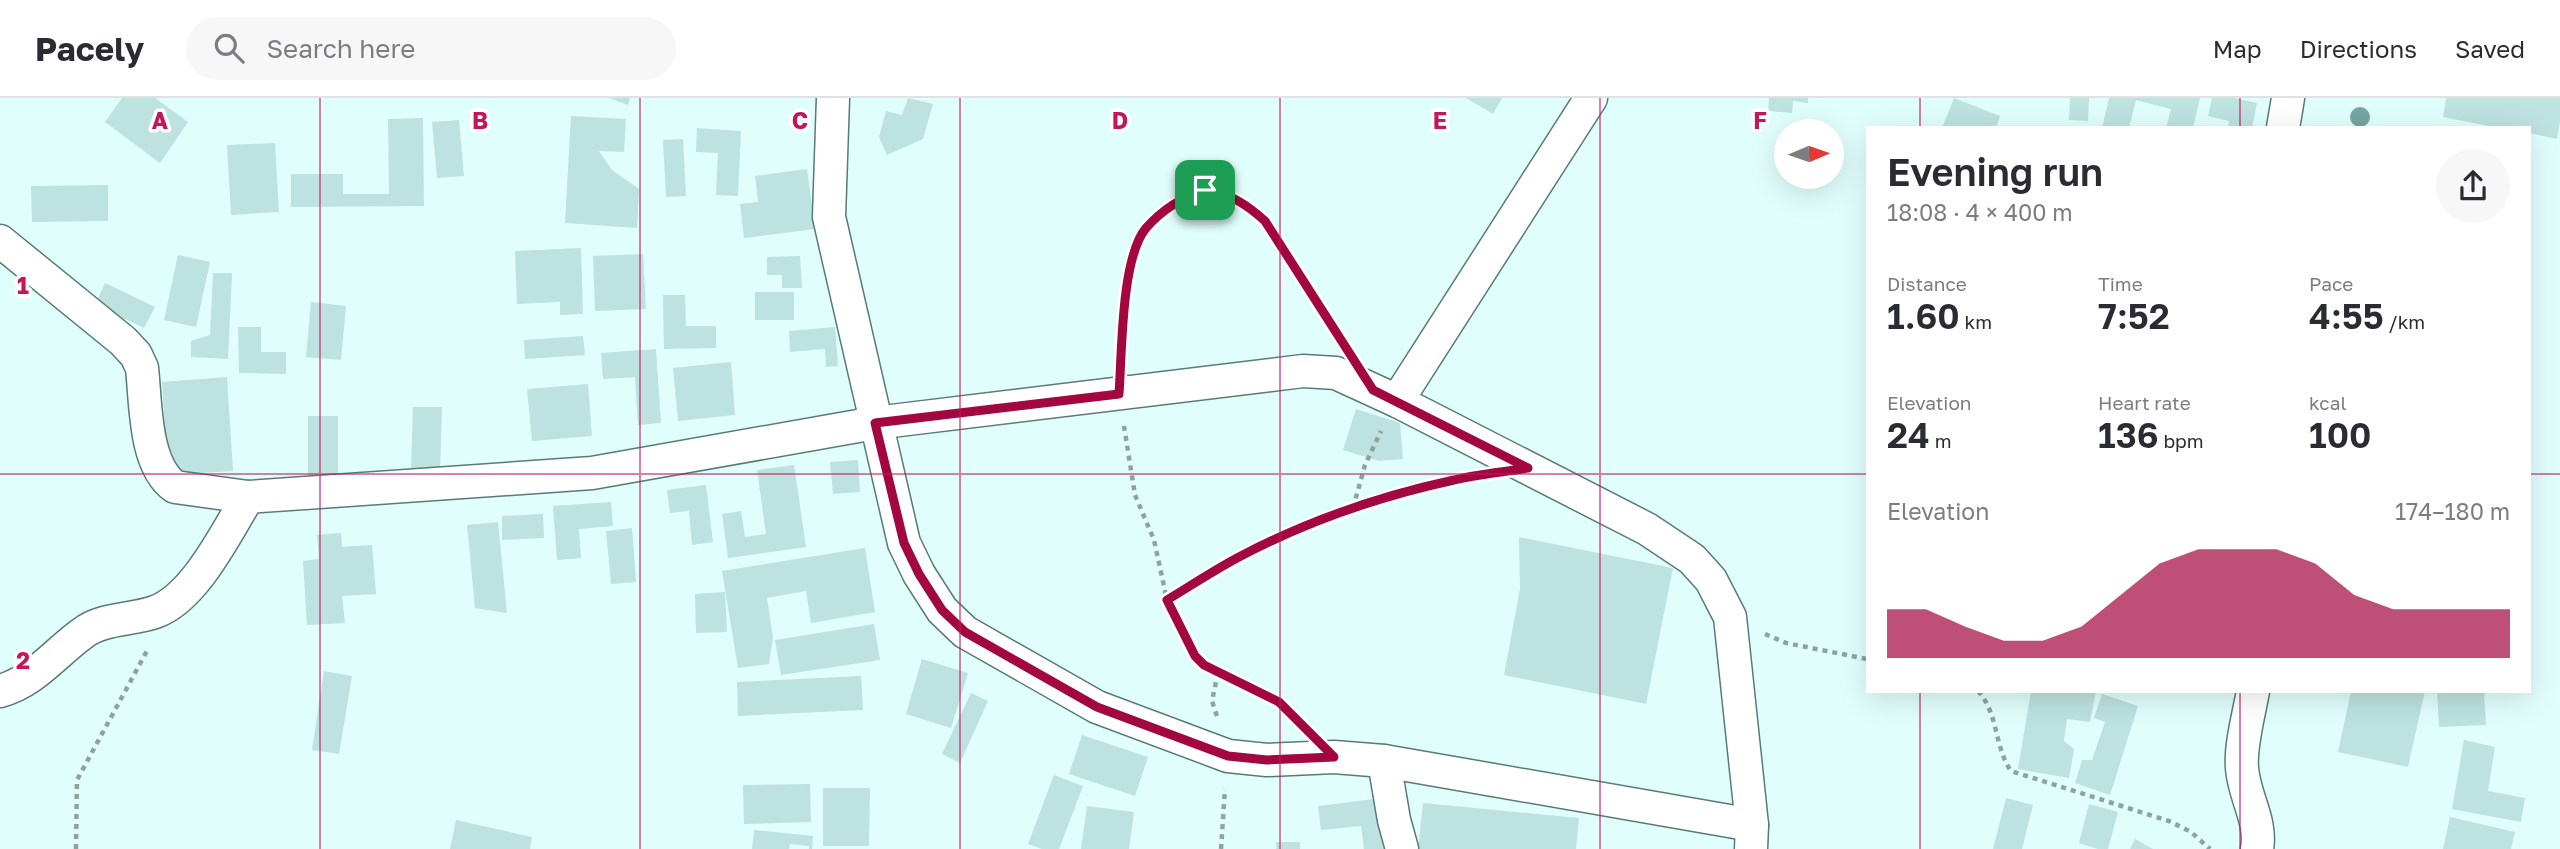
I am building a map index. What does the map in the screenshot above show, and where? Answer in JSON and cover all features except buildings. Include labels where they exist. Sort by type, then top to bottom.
[{"type":"street","points":[[1397,401],[1591,98]]},
{"type":"street","points":[[2283,126],[2288,98]]},
{"type":"street","points":[[0,242],[123,341],[136,355],[142,368],[153,456],[166,481],[175,487],[248,496],[592,473],[875,423],[1303,371],[1336,373],[1397,401],[1647,529],[1692,559],[1710,580],[1730,617],[1751,837],[1384,761],[1334,757],[1267,760],[1228,756],[1097,707],[965,632],[942,610],[919,574],[904,543],[875,423],[829,217],[831,99]]},
{"type":"street","points":[[0,691],[25,681],[85,631],[157,612],[173,601],[203,572],[248,496]]},
{"type":"street","points":[[2252,693],[2241,765],[2258,826],[2258,849]]},
{"type":"street","points":[[1384,761],[1402,849]]},
{"type":"path","points":[[1334,757],[1279,702],[1204,665],[1195,656],[1167,600],[1154,540],[1135,495],[1119,394],[1130,265],[1145,230],[1170,207],[1187,196],[1205,190],[1224,193],[1245,203],[1265,221],[1344,344]]},
{"type":"path","points":[[1353,509],[1365,465],[1397,401]]},
{"type":"path","points":[[1167,600],[1237,558],[1353,509],[1456,479],[1528,468]]},
{"type":"path","points":[[76,849],[77,780],[173,601]]},
{"type":"path","points":[[1730,617],[1786,643],[1866,660]]},
{"type":"path","points":[[1980,693],[1986,700],[2004,761],[2011,771],[2169,821],[2191,832],[2210,849]]},
{"type":"route","points":[[1205,190],[1224,193],[1245,203],[1265,221],[1373,390],[1528,468],[1456,479],[1353,509],[1237,558],[1167,600],[1195,656],[1204,665],[1279,702],[1334,757],[1267,760],[1228,756],[1097,707],[965,632],[942,610],[919,574],[904,543],[875,423],[1119,394],[1130,265],[1145,230],[1170,207],[1187,196],[1205,190]]}]
